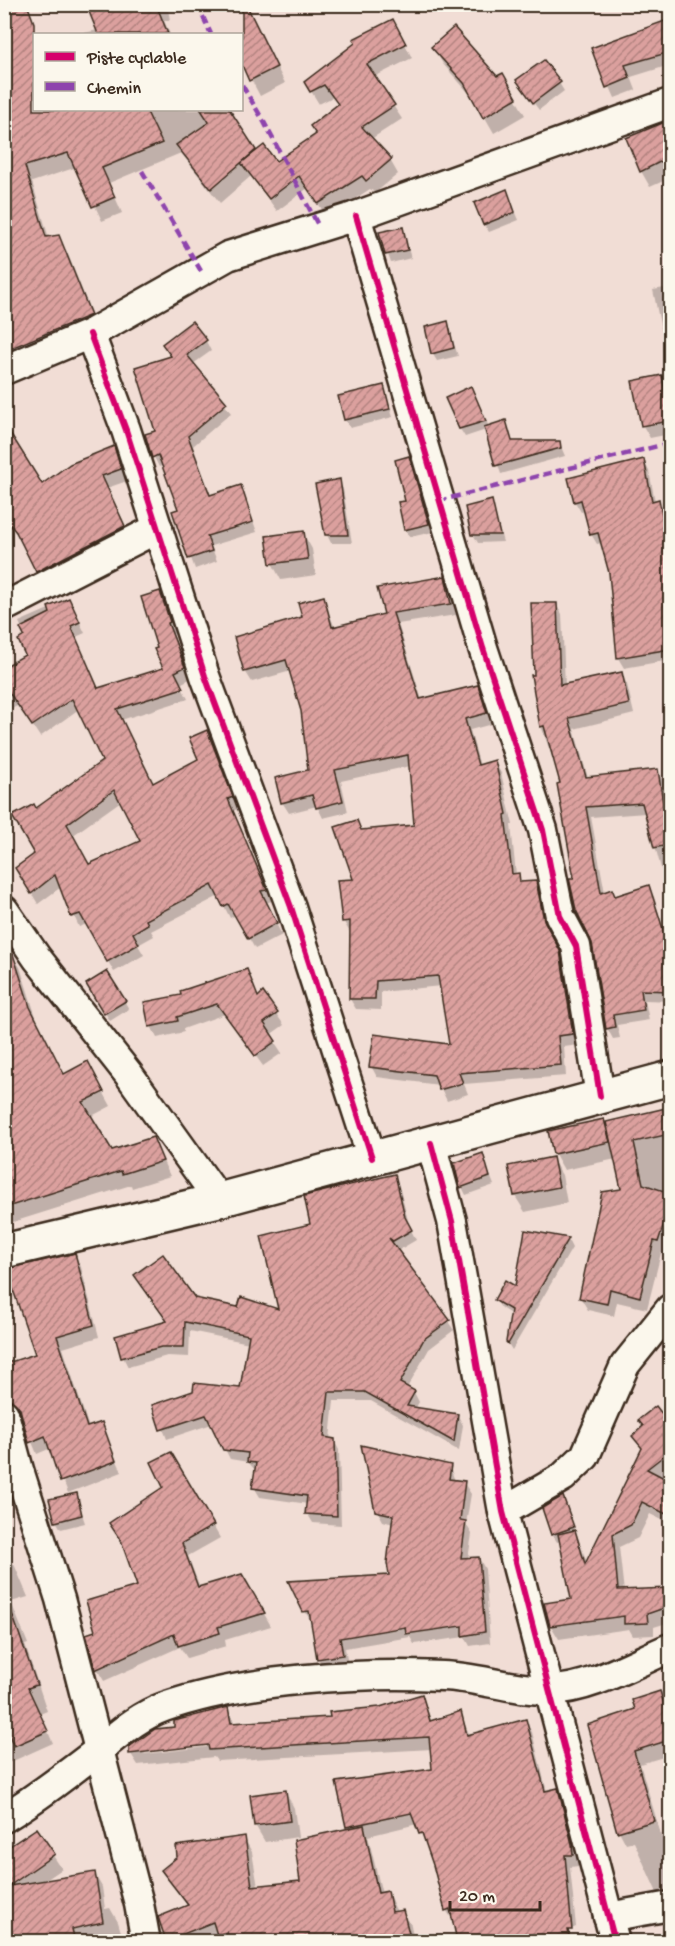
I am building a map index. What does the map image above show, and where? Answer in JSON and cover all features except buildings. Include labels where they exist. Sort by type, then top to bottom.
[{"type":"street","points":[[4,370],[90,334],[228,256],[356,216],[670,103]]},
{"type":"street","points":[[356,216],[483,648],[543,830],[560,916],[576,946],[600,1096]]},
{"type":"street","points":[[90,334],[126,430],[205,676],[291,907],[372,1158]]},
{"type":"street","points":[[4,607],[158,528]]},
{"type":"street","points":[[4,910],[37,958],[130,1076],[219,1200]]},
{"type":"street","points":[[4,1251],[219,1200],[670,1078]]},
{"type":"street","points":[[430,1143],[452,1221],[503,1512],[612,1929],[670,1906]]},
{"type":"street","points":[[503,1512],[563,1477],[585,1456],[625,1365],[670,1309]]},
{"type":"street","points":[[4,1414],[19,1470],[60,1599],[100,1749],[146,1941]]},
{"type":"street","points":[[4,1818],[135,1721],[162,1708],[263,1684],[347,1678],[444,1676],[551,1690],[588,1682],[670,1648]]},
{"type":"marked path","points":[[197,4],[211,33]]},
{"type":"marked path","points":[[243,87],[319,227]]},
{"type":"marked path","points":[[142,171],[201,271]]},
{"type":"marked path","points":[[438,501],[670,443]]},
{"type":"cycle path","points":[[356,216],[483,648],[543,830],[560,916],[576,946],[600,1096]]},
{"type":"cycle path","points":[[90,334],[126,430],[205,676],[291,907],[372,1158]]},
{"type":"cycle path","points":[[431,1143],[452,1221],[503,1512],[615,1942]]}]
